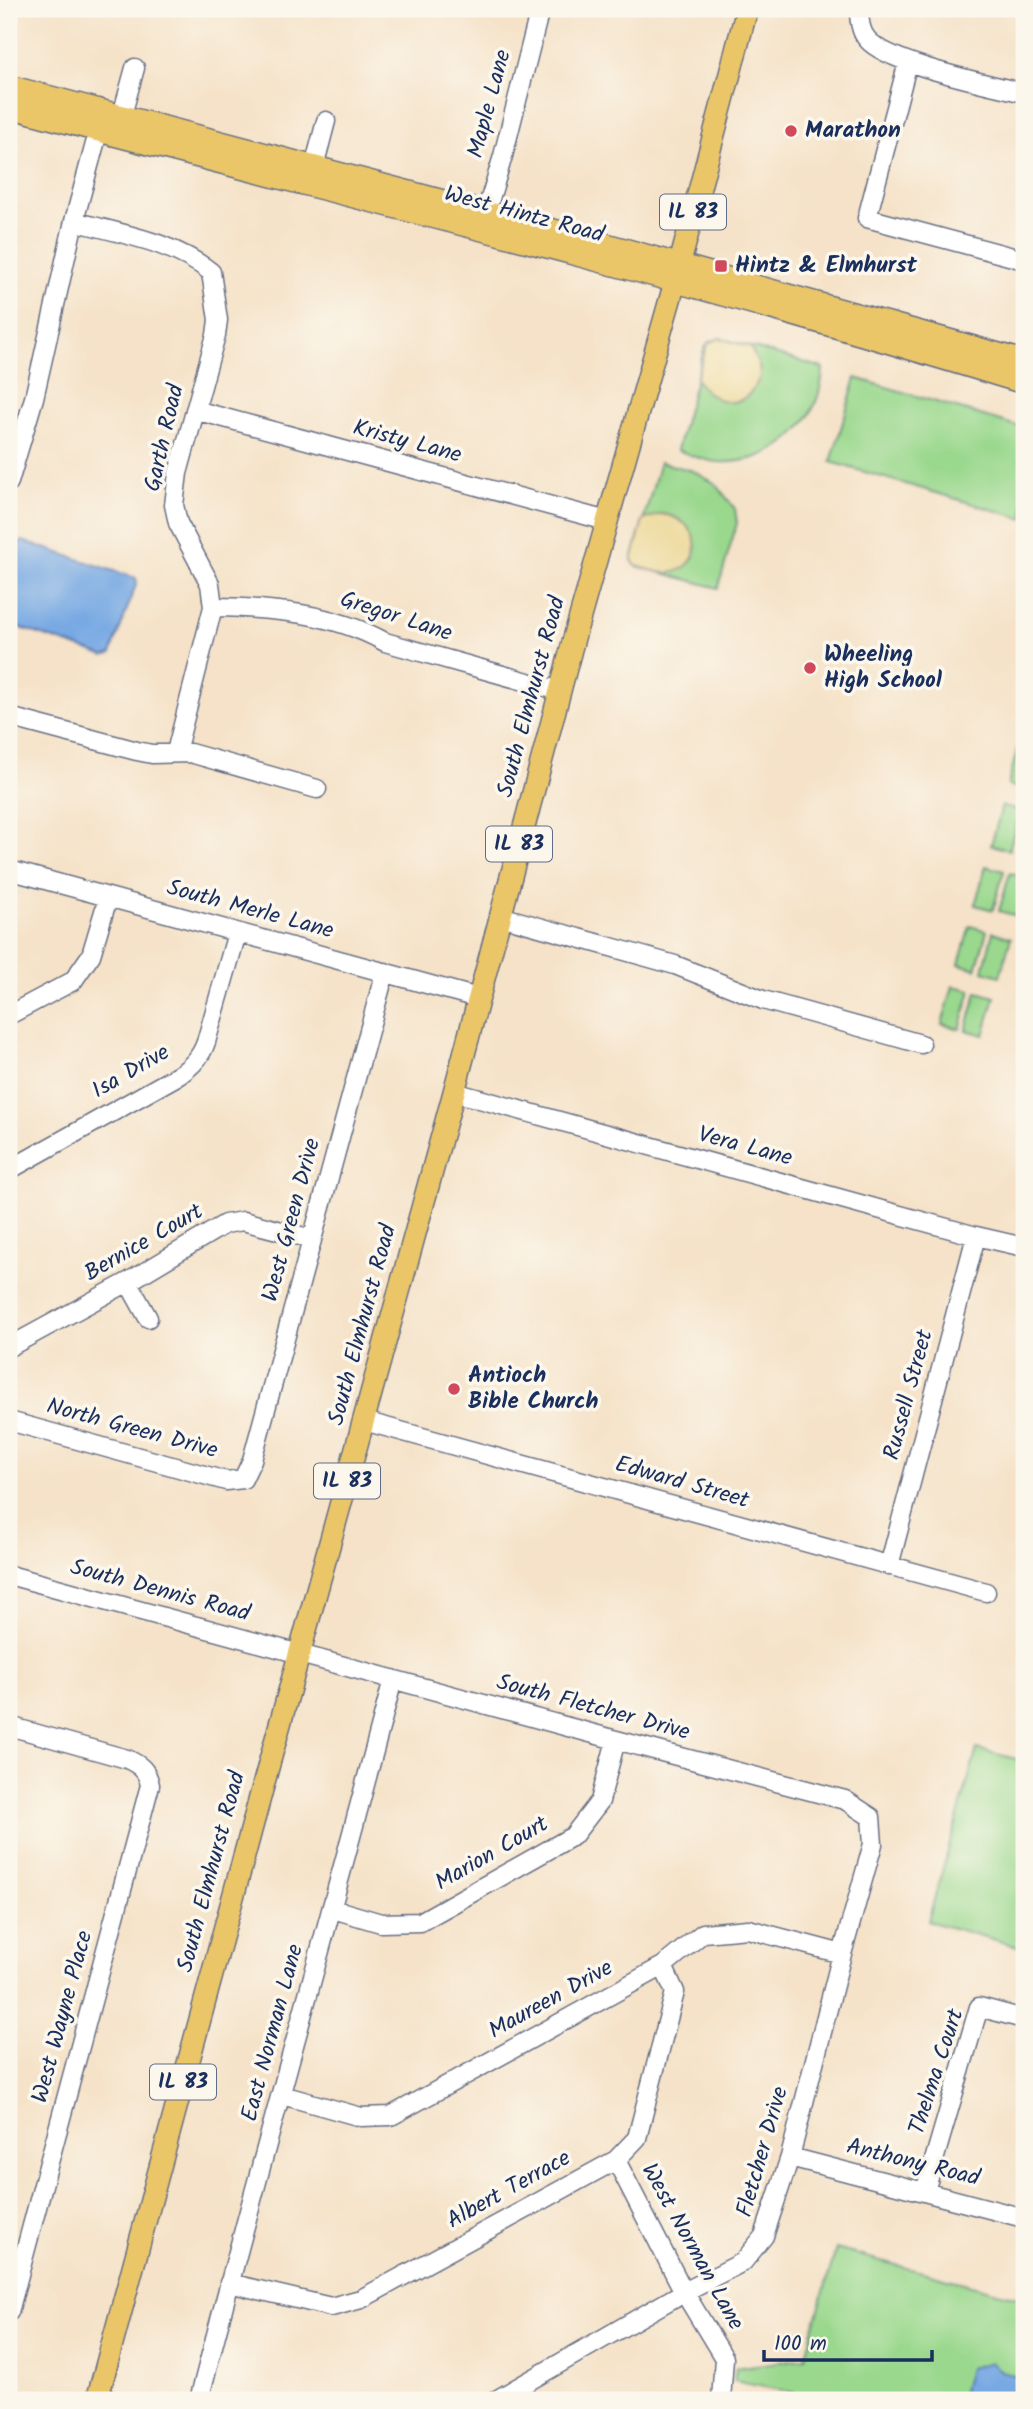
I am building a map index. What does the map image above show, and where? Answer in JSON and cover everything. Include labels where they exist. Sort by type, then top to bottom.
[{"type":"main road","name":"IL 83","points":[[677,273],[747,9]]},
{"type":"main road","name":"West Hintz Road","points":[[9,86],[110,124],[1024,361]]},
{"type":"main road","name":"West Hintz Road","points":[[9,107],[110,124],[314,167],[486,212],[1024,383]]},
{"type":"main road","name":"South Elmhurst Road","points":[[97,2400],[454,1092],[560,691],[677,273]]},
{"type":"street","name":"Maple Lane","points":[[486,212],[540,9]]},
{"type":"street","points":[[859,9],[863,33],[868,41],[883,52],[908,62],[1024,93]]},
{"type":"street","points":[[908,62],[867,218],[1024,260]]},
{"type":"street","points":[[9,482],[45,354],[74,221],[110,124],[135,68]]},
{"type":"street","points":[[314,167],[326,121]]},
{"type":"street","name":"Garth Road","points":[[74,221],[168,246],[211,272],[217,327],[178,472],[174,505],[178,523],[210,584],[213,607],[176,752]]},
{"type":"street","name":"Kristy Lane","points":[[195,410],[607,521]]},
{"type":"street","name":"Gregor Lane","points":[[213,607],[274,610],[313,616],[369,633],[385,642],[560,691]]},
{"type":"street","points":[[9,717],[152,754],[190,753],[317,789]]},
{"type":"street","name":"South Merle Lane","points":[[9,870],[478,998]]},
{"type":"street","points":[[9,1015],[73,981],[92,955],[108,898]]},
{"type":"street","points":[[500,916],[675,965],[763,1000],[921,1044]]},
{"type":"street","name":"Isa Drive","points":[[9,1170],[179,1075],[194,1063],[204,1049],[237,933]]},
{"type":"street","name":"West Green Drive","points":[[243,1479],[251,1460],[385,972]]},
{"type":"street","name":"Vera Lane","points":[[454,1092],[1024,1247]]},
{"type":"street","name":"Bernice Court","points":[[9,1348],[128,1282],[219,1226],[243,1221],[312,1239]]},
{"type":"street","name":"Russell Street","points":[[889,1566],[976,1236]]},
{"type":"street","points":[[128,1282],[148,1318]]},
{"type":"street","name":"North Green Drive","points":[[9,1421],[226,1481],[243,1479]]},
{"type":"street","name":"Edward Street","points":[[364,1421],[986,1592]]},
{"type":"street","name":"South Dennis Road","points":[[9,1576],[299,1654]]},
{"type":"street","name":"South Fletcher Drive","points":[[299,1654],[845,1800],[871,1817]]},
{"type":"street","name":"East Norman Lane","points":[[199,2400],[393,1679]]},
{"type":"street","name":"West Wayne Place","points":[[9,2312],[13,2278],[149,1795],[148,1775],[140,1766],[127,1759],[10,1733]]},
{"type":"street","name":"Marion Court","points":[[333,1909],[381,1923],[420,1923],[573,1836],[600,1801],[616,1740]]},
{"type":"street","name":"Fletcher Drive","points":[[498,2400],[684,2292],[743,2262],[764,2236],[790,2157],[873,1844],[871,1817]]},
{"type":"street","name":"Maureen Drive","points":[[282,2095],[361,2116],[391,2116],[663,1966],[703,1933],[748,1929],[842,1954]]},
{"type":"street","name":"Albert Terrace","points":[[229,2283],[331,2307],[361,2299],[616,2160],[637,2138],[675,1992],[663,1966]]},
{"type":"street","name":"Thelma Court","points":[[925,2191],[979,2007],[1024,2020]]},
{"type":"street","name":"Anthony Road","points":[[790,2157],[1024,2218]]},
{"type":"street","name":"West Norman Lane","points":[[616,2160],[684,2292],[724,2358],[722,2400]]},
{"type":"green space","points":[[720,338],[823,368],[814,407],[804,423],[776,448],[739,461],[718,462],[677,450],[704,349],[708,343]]},
{"type":"green space","points":[[856,378],[1024,428],[1024,519],[831,462]]},
{"type":"green space","points":[[660,462],[693,471],[716,484],[735,509],[737,523],[718,588],[636,566],[632,560]]},
{"type":"green space","points":[[1018,747],[1024,748],[1024,790],[1008,785]]},
{"type":"green space","points":[[1002,806],[1020,811],[1009,850],[991,845]]},
{"type":"green space","points":[[986,866],[1004,871],[993,910],[975,905]]},
{"type":"green space","points":[[1010,873],[1024,877],[1024,889],[1017,916],[999,911]]},
{"type":"green space","points":[[970,926],[987,931],[976,969],[959,964]]},
{"type":"green space","points":[[993,932],[1011,938],[1000,976],[983,971]]},
{"type":"green space","points":[[953,986],[971,990],[960,1029],[942,1024]]},
{"type":"green space","points":[[977,992],[995,997],[984,1035],[966,1030]]},
{"type":"green space","points":[[977,1749],[1024,1761],[1024,1948],[928,1921]]},
{"type":"green space","points":[[836,2249],[1024,2299],[1024,2400],[793,2400],[794,2393],[734,2381],[736,2368],[805,2358]]},
{"type":"sand","points":[[720,338],[750,347],[759,366],[760,376],[756,386],[744,398],[736,401],[729,402],[714,397],[696,379],[708,343]]},
{"type":"sand","points":[[661,514],[686,525],[695,544],[695,553],[690,562],[669,573],[636,566],[632,560],[643,520]]},
{"type":"water","points":[[23,541],[136,578],[137,582],[111,654],[104,656],[9,624],[9,557],[14,547]]},
{"type":"water","points":[[990,2362],[1003,2372],[1024,2379],[1024,2400],[968,2399],[963,2390],[969,2368]]},
{"type":"place","name":"Marathon","points":[[791,131]]},
{"type":"place","name":"Hintz & Elmhurst","points":[[721,266]]},
{"type":"place","name":"Wheeling High School","points":[[810,668]]},
{"type":"place","name":"Antioch Bible Church","points":[[454,1389]]}]
